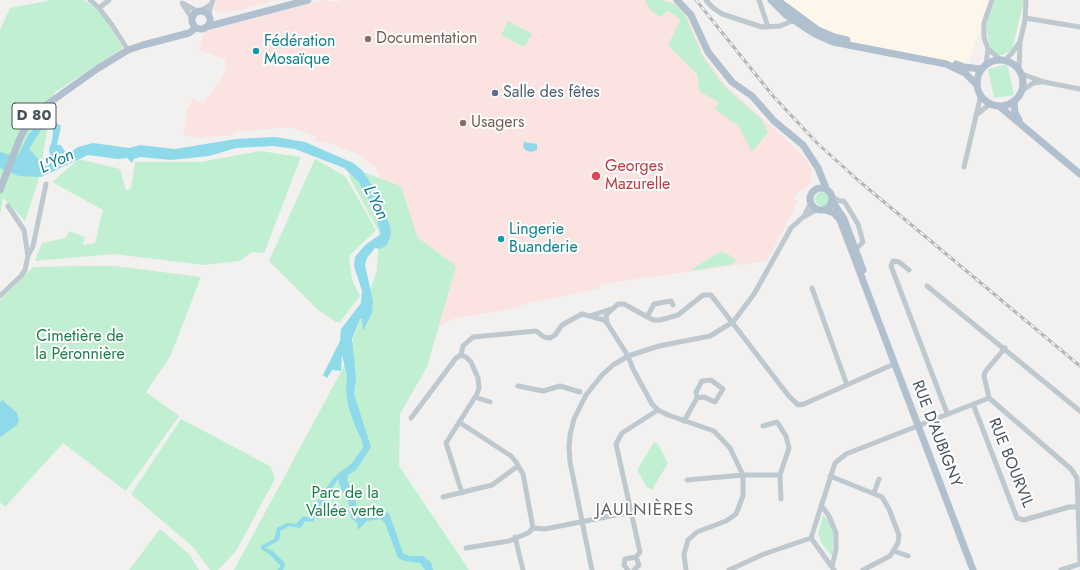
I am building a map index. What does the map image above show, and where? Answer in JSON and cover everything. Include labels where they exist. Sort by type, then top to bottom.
[{"type":"main road","points":[[225,22],[216,22],[200,12],[192,19],[196,28],[202,29],[308,0]]},
{"type":"main road","points":[[677,0],[690,15],[708,52],[732,82],[752,96],[774,121],[803,145],[813,160],[826,188],[830,192],[832,199],[830,206],[821,210],[811,203],[810,196],[816,189],[817,180],[813,160]]},
{"type":"main road","points":[[771,0],[812,27],[834,37],[951,62],[964,67],[984,66],[1002,60],[1010,62],[1020,71],[1022,91],[1014,101],[999,106]]},
{"type":"main road","points":[[777,0],[795,20],[815,34],[833,42],[946,64],[966,74],[977,85]]},
{"type":"main road","points":[[206,27],[209,17]]},
{"type":"main road","name":"D 80","points":[[174,36],[186,29],[192,19]]},
{"type":"main road","name":"D 80","points":[[0,190],[13,154],[27,124],[42,108],[97,69],[128,50],[189,33],[196,28]]},
{"type":"main road","points":[[984,66],[978,73],[977,85],[979,94],[990,104],[999,106],[1080,174]]},
{"type":"main road","points":[[1014,101],[1015,113],[1024,126]]},
{"type":"main road","points":[[816,189],[826,188]]},
{"type":"main road","name":"RUE D'AUBIGNY","points":[[832,199],[844,219],[856,249],[874,308]]},
{"type":"main road","name":"RUE D'AUBIGNY","points":[[821,210],[834,213],[840,220],[973,570]]},
{"type":"street","points":[[90,0],[99,8],[128,50]]},
{"type":"street","points":[[99,8],[109,0]]},
{"type":"street","points":[[706,0],[712,7],[722,14],[766,27],[776,27],[795,20]]},
{"type":"street","points":[[759,0],[766,27]]},
{"type":"street","points":[[984,66],[988,49],[984,37],[984,23],[992,0]]},
{"type":"street","points":[[1026,0],[1025,18],[1020,42],[1020,71],[1044,82],[1080,89]]},
{"type":"street","points":[[180,2],[200,12],[213,1]]},
{"type":"street","points":[[209,17],[213,1]]},
{"type":"street","points":[[180,2],[192,19]]},
{"type":"street","points":[[776,27],[788,12]]},
{"type":"street","points":[[1025,18],[1080,27]]},
{"type":"street","points":[[988,49],[1002,60],[1012,53],[1020,42]]},
{"type":"street","points":[[1022,91],[1033,83],[1044,82]]},
{"type":"street","points":[[964,167],[980,100],[979,94]]},
{"type":"street","points":[[975,116],[990,104]]},
{"type":"street","points":[[0,296],[21,276],[25,270],[28,256],[33,246],[46,184]]},
{"type":"street","points":[[832,199],[844,201],[858,224],[863,242],[856,249]]},
{"type":"street","points":[[592,570],[570,462],[570,435],[579,408],[593,385],[613,365],[628,356],[659,346],[706,337],[720,331],[733,322],[754,294],[788,232],[803,217],[811,203]]},
{"type":"street","points":[[8,206],[24,230],[28,256]]},
{"type":"street","points":[[803,217],[821,210]]},
{"type":"street","points":[[909,270],[899,262],[893,261],[891,266],[947,413]]},
{"type":"street","points":[[927,286],[1080,411]]},
{"type":"street","points":[[812,288],[847,385]]},
{"type":"street","points":[[590,316],[621,304],[656,320],[669,319],[678,315],[708,294],[715,298],[791,399],[798,405],[804,404],[894,364]]},
{"type":"street","points":[[647,317],[654,304],[671,301],[673,305]]},
{"type":"street","points":[[612,308],[606,315],[608,323],[628,356],[633,369],[652,404],[658,410],[684,421],[707,427],[720,436],[733,453],[743,476],[743,496],[736,514],[726,521],[698,532],[688,540],[684,554],[686,570]]},
{"type":"street","points":[[461,355],[462,346],[473,337],[536,331],[544,337],[550,338],[564,323],[582,314],[604,320],[608,323]]},
{"type":"street","points":[[1004,348],[985,372],[984,376],[989,398],[1071,469],[1077,478],[1080,561]]},
{"type":"street","points":[[461,355],[466,357],[471,362],[478,378],[479,388],[475,397],[451,434],[446,446],[462,492]]},
{"type":"street","points":[[410,418],[456,358],[461,355]]},
{"type":"street","points":[[684,421],[696,398],[696,392],[702,381],[711,380],[723,389],[715,402],[704,397],[696,398]]},
{"type":"street","points":[[518,386],[543,392],[560,386],[580,392]]},
{"type":"street","points":[[475,397],[490,402]]},
{"type":"street","points":[[811,538],[830,476],[835,463],[842,456],[918,424],[989,398]]},
{"type":"street","name":"RUE BOURVIL","points":[[973,404],[1017,518],[1024,520],[1069,507],[1079,507]]},
{"type":"street","points":[[628,570],[624,565],[625,559],[636,557],[640,552],[633,512],[616,448],[617,440],[622,432],[658,410]]},
{"type":"street","points":[[459,422],[511,456],[523,474],[534,528]]},
{"type":"street","points":[[763,426],[777,422],[786,436],[789,448],[780,475],[781,499]]},
{"type":"street","points":[[444,497],[492,485],[518,466]]},
{"type":"street","points":[[687,480],[780,475]]},
{"type":"street","points":[[830,476],[882,497],[886,503],[899,536],[898,543],[894,551],[882,562],[864,570]]},
{"type":"street","points":[[874,493],[880,480]]},
{"type":"street","points":[[821,505],[829,516],[836,533],[836,549],[833,569]]},
{"type":"street","points":[[466,548],[509,541],[515,537],[528,533],[534,528],[545,529],[633,512]]},
{"type":"street","points":[[515,537],[523,570]]},
{"type":"street","points":[[811,538],[833,569]]},
{"type":"street","points":[[729,570],[764,554],[811,538]]},
{"type":"street","points":[[894,551],[908,556]]},
{"type":"street","points":[[636,557],[638,569]]},
{"type":"street","points":[[1061,570],[1080,564]]},
{"type":"shaded area","points":[[217,0],[276,0],[241,10],[221,12],[214,10]]},
{"type":"shaded area","name":"Georges Mazurelle","points":[[322,0],[339,2],[339,0],[668,0],[675,3],[687,15],[705,57],[726,85],[803,155],[811,169],[811,183],[803,190],[798,192],[794,199],[798,201],[767,261],[600,284],[600,288],[529,303],[507,310],[455,318],[432,330],[393,201],[375,167],[357,154],[331,144],[314,141],[316,137],[290,127],[234,132],[233,135],[198,138],[183,134],[188,115],[186,112],[193,98],[203,104],[221,80],[226,67],[225,59],[199,50],[204,32]]},
{"type":"shaded area","points":[[766,0],[990,0],[966,71],[834,39],[796,27]]},
{"type":"green space","points":[[52,0],[84,0],[102,13],[123,48],[54,93],[38,182],[25,221],[3,198],[0,215],[0,30],[10,8]]},
{"type":"green space","points":[[645,0],[662,0],[674,4],[680,9],[686,17],[703,57],[724,86],[762,120],[768,132],[752,152],[739,126],[715,109],[719,102],[700,92],[697,74],[668,45],[680,21],[676,16],[668,11],[660,17],[650,10]]},
{"type":"green space","points":[[995,0],[1024,0],[1012,50],[1002,55],[995,54],[990,47],[987,32],[987,22]]},
{"type":"green space","points":[[508,21],[532,34],[524,47],[501,35]]},
{"type":"green space","points":[[1007,64],[1014,95],[994,98],[988,69]]},
{"type":"green space","points":[[260,151],[301,157],[264,253],[252,252],[240,261],[204,265],[114,254],[35,261],[42,243],[66,238],[69,231],[85,237],[83,245],[95,243],[103,210],[52,182],[79,159],[120,169],[126,191],[131,188],[135,162],[201,162]]},
{"type":"green space","points":[[315,159],[345,176],[376,230],[349,256],[352,280],[360,296],[340,322],[336,322],[318,310],[269,261]]},
{"type":"green space","name":"Parc de la Vallée verte","points":[[352,168],[401,186],[417,237],[456,266],[427,367],[400,414],[399,466],[469,570],[234,570],[343,368],[377,270],[379,232],[349,176]]},
{"type":"green space","points":[[819,192],[825,192],[829,196],[829,202],[825,206],[819,206],[815,202],[815,196]]},
{"type":"green space","points":[[720,252],[728,254],[737,261],[729,265],[689,271]]},
{"type":"green space","name":"Cimetière de la Péronnière","points":[[114,266],[201,277],[170,357],[146,392],[179,416],[126,491],[63,443],[5,507],[0,502],[0,301],[33,267]]},
{"type":"green space","points":[[181,419],[270,466],[275,479],[236,551],[218,570],[210,570],[194,548],[131,494]]},
{"type":"green space","points":[[654,442],[658,444],[668,463],[652,490],[646,486],[637,470]]},
{"type":"green space","points":[[823,515],[829,521],[834,535],[832,555],[822,544],[818,534]]},
{"type":"green space","points":[[160,529],[189,554],[199,570],[129,570]]},
{"type":"water","name":"L'Yon","points":[[48,117],[61,126],[57,145],[61,145],[67,155],[78,147],[93,143],[129,148],[140,145],[175,149],[236,139],[275,137],[305,142],[353,163],[362,170],[375,190],[390,226],[391,235],[387,245],[380,249],[375,248],[367,258],[365,265],[373,301],[372,313],[363,331],[362,319],[360,319],[352,339],[356,378],[354,394],[371,447],[356,470],[348,475],[347,480],[355,497],[358,515],[361,516],[366,512],[373,511],[389,513],[403,553],[410,556],[423,556],[431,562],[433,570],[425,570],[420,563],[405,561],[398,558],[385,523],[381,519],[367,521],[358,530],[357,523],[351,518],[348,500],[341,489],[338,479],[321,505],[313,510],[316,515],[313,522],[305,521],[301,528],[289,526],[280,531],[278,541],[265,548],[273,551],[284,562],[285,566],[283,570],[277,570],[280,565],[269,554],[261,549],[261,546],[274,539],[277,528],[287,523],[296,524],[303,516],[311,518],[308,511],[310,506],[318,501],[333,478],[352,463],[363,448],[362,441],[348,405],[346,389],[347,376],[342,355],[341,371],[332,370],[327,378],[323,375],[340,341],[341,329],[361,303],[362,291],[354,266],[355,257],[365,245],[381,234],[372,206],[359,182],[344,168],[295,149],[273,146],[236,148],[209,156],[171,160],[140,157],[134,159],[132,163],[127,158],[118,159],[88,155],[41,177],[19,176],[0,168],[0,152],[17,157],[29,134],[41,120]],"holes":[[[51,128],[53,130],[52,141],[49,149],[50,156],[54,161],[45,166],[29,149],[41,130]]]},
{"type":"water","points":[[524,142],[537,144],[537,150],[531,152],[525,150],[523,146]]},
{"type":"water","points":[[2,400],[17,413],[19,420],[17,425],[0,437],[0,403]]},
{"type":"railway","points":[[696,0],[773,96],[818,144],[859,181],[1080,366]]},
{"type":"place","name":"Documentation","points":[[368,39]]},
{"type":"place","name":"Fédération Mosaïque","points":[[256,51]]},
{"type":"place","name":"Salle des fêtes","points":[[495,93]]},
{"type":"place","name":"Usagers","points":[[463,123]]},
{"type":"place","name":"Georges Mazurelle","points":[[596,176]]},
{"type":"place","name":"Lingerie Buanderie","points":[[501,239]]},
{"type":"district","name":"JAULNIÈRES","points":[[645,511]]}]
